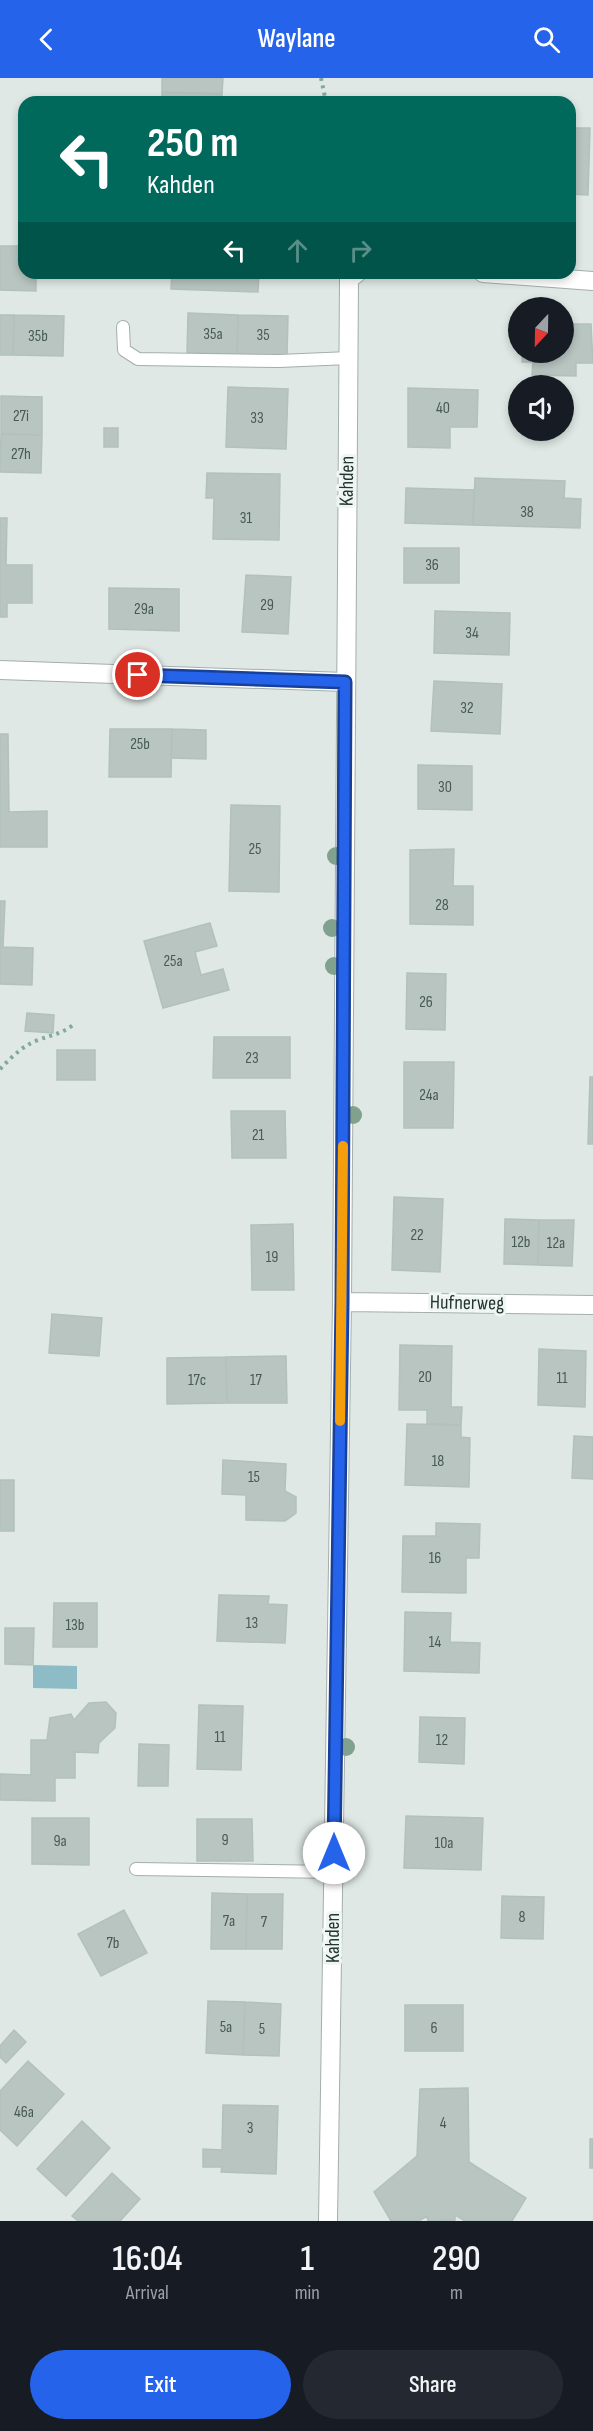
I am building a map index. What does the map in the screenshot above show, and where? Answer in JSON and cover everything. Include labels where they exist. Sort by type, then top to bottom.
[{"type":"street","name":"Kahden","points":[[328,2221],[342,1302],[349,358],[353,279]]},
{"type":"street","points":[[556,279],[593,282]]},
{"type":"street","points":[[0,670],[345,682]]},
{"type":"street","name":"Hufnerweg","points":[[342,1302],[593,1305]]},
{"type":"lane","points":[[123,327],[124,350],[138,359],[279,361],[349,358]]},
{"type":"lane","points":[[136,1869],[334,1872]]},
{"type":"path","points":[[321,78],[325,96]]},
{"type":"path","points":[[0,1069],[18,1050],[38,1040],[60,1034],[73,1025]]},
{"type":"water","points":[[33,1665],[77,1666],[77,1689],[33,1688]]},
{"type":"building","points":[[162,78],[223,78],[222,94],[162,92]]},
{"type":"building","points":[[162,92],[222,94],[222,96],[162,96]]},
{"type":"building","points":[[576,128],[590,128],[588,195],[576,194]]},
{"type":"building","points":[[0,246],[18,246],[18,279],[36,279],[36,291],[0,290]]},
{"type":"building","points":[[172,279],[259,279],[258,292],[171,289]]},
{"type":"building","points":[[188,313],[238,315],[237,354],[187,353]]},
{"type":"building","points":[[0,315],[14,315],[13,355],[0,355]]},
{"type":"building","points":[[14,315],[64,316],[63,356],[13,355]]},
{"type":"building","points":[[238,315],[288,316],[287,356],[237,354]]},
{"type":"building","points":[[574,324],[591,324],[593,363],[576,363],[576,376],[532,375],[533,363],[574,363]]},
{"type":"building","points":[[228,387],[288,389],[286,449],[226,447]]},
{"type":"building","points":[[408,388],[478,390],[477,427],[450,427],[450,448],[408,447]]},
{"type":"building","points":[[1,396],[42,397],[42,435],[1,434]]},
{"type":"building","points":[[104,428],[118,428],[118,447],[104,447]]},
{"type":"building","points":[[1,434],[42,435],[41,473],[0,472]]},
{"type":"building","points":[[207,473],[280,474],[279,540],[213,539],[214,498],[206,498]]},
{"type":"building","points":[[475,478],[565,481],[564,498],[581,499],[580,528],[473,525]]},
{"type":"building","points":[[406,488],[474,490],[473,525],[405,523]]},
{"type":"building","points":[[0,518],[7,518],[6,565],[32,565],[32,603],[7,603],[7,617],[0,617]]},
{"type":"building","points":[[404,548],[459,548],[459,583],[404,583]]},
{"type":"building","points":[[246,575],[291,577],[288,634],[242,632]]},
{"type":"building","points":[[109,588],[179,589],[179,631],[109,629]]},
{"type":"building","points":[[435,611],[510,613],[509,655],[434,653]]},
{"type":"building","points":[[434,681],[502,684],[500,734],[431,731]]},
{"type":"building","points":[[110,729],[172,729],[171,777],[109,777]]},
{"type":"building","points":[[172,729],[206,730],[206,759],[171,758]]},
{"type":"building","points":[[0,734],[8,734],[9,812],[47,811],[47,847],[0,847]]},
{"type":"building","points":[[418,765],[472,766],[472,810],[418,809]]},
{"type":"building","points":[[231,805],[280,806],[279,892],[229,891]]},
{"type":"building","points":[[454,849],[453,886],[473,886],[473,925],[410,924],[410,850]]},
{"type":"building","points":[[0,901],[5,901],[3,947],[33,948],[32,985],[0,984]]},
{"type":"building","points":[[210,923],[217,946],[195,952],[201,975],[223,969],[229,990],[163,1008],[144,941]]},
{"type":"building","points":[[407,973],[446,974],[445,1030],[406,1029]]},
{"type":"building","points":[[27,1013],[54,1015],[53,1033],[25,1031]]},
{"type":"building","points":[[214,1037],[290,1037],[290,1078],[213,1078]]},
{"type":"building","points":[[57,1050],[95,1050],[95,1080],[57,1080]]},
{"type":"building","points":[[404,1062],[454,1062],[453,1128],[404,1128]]},
{"type":"building","points":[[590,1077],[593,1077],[593,1144],[588,1144]]},
{"type":"building","points":[[231,1111],[285,1111],[286,1158],[232,1158]]},
{"type":"building","points":[[394,1197],[443,1199],[440,1272],[392,1270]]},
{"type":"building","points":[[505,1219],[539,1220],[538,1265],[504,1264]]},
{"type":"building","points":[[539,1220],[574,1220],[572,1266],[538,1265]]},
{"type":"building","points":[[293,1224],[294,1290],[252,1290],[251,1225]]},
{"type":"building","points":[[52,1314],[102,1318],[99,1356],[49,1353]]},
{"type":"building","points":[[400,1345],[452,1346],[451,1407],[462,1407],[461,1425],[427,1424],[427,1410],[399,1410]]},
{"type":"building","points":[[539,1349],[586,1351],[585,1407],[538,1405]]},
{"type":"building","points":[[286,1356],[287,1403],[227,1403],[226,1357]]},
{"type":"building","points":[[226,1357],[227,1403],[167,1404],[167,1358]]},
{"type":"building","points":[[407,1424],[461,1425],[461,1437],[470,1438],[469,1487],[405,1485]]},
{"type":"building","points":[[574,1436],[593,1437],[593,1479],[572,1478]]},
{"type":"building","points":[[223,1460],[286,1464],[285,1491],[296,1497],[296,1513],[285,1521],[246,1520],[246,1495],[222,1494]]},
{"type":"building","points":[[0,1480],[14,1480],[14,1531],[0,1531]]},
{"type":"building","points":[[436,1523],[480,1524],[479,1558],[466,1558],[466,1593],[402,1592],[403,1536],[436,1536]]},
{"type":"building","points":[[219,1595],[269,1596],[268,1604],[287,1605],[285,1643],[217,1641]]},
{"type":"building","points":[[54,1603],[97,1603],[97,1647],[53,1647]]},
{"type":"building","points":[[405,1612],[451,1613],[450,1642],[480,1643],[479,1673],[404,1671]]},
{"type":"building","points":[[5,1628],[34,1628],[33,1665],[5,1664]]},
{"type":"building","points":[[106,1702],[116,1713],[115,1728],[99,1743],[98,1753],[75,1752],[75,1778],[55,1778],[55,1801],[0,1800],[0,1774],[31,1775],[31,1740],[47,1740],[50,1718],[71,1714],[74,1720],[89,1703]]},
{"type":"building","points":[[199,1705],[243,1706],[241,1770],[197,1769]]},
{"type":"building","points":[[420,1717],[465,1718],[464,1764],[419,1762]]},
{"type":"building","points":[[139,1744],[169,1745],[168,1786],[138,1786]]},
{"type":"building","points":[[406,1816],[483,1818],[481,1870],[404,1868]]},
{"type":"building","points":[[32,1818],[89,1818],[89,1865],[32,1864]]},
{"type":"building","points":[[197,1819],[252,1819],[253,1861],[197,1861]]},
{"type":"building","points":[[212,1893],[247,1894],[246,1949],[211,1949]]},
{"type":"building","points":[[247,1894],[283,1894],[282,1949],[246,1949]]},
{"type":"building","points":[[502,1896],[544,1897],[543,1939],[501,1938]]},
{"type":"building","points":[[124,1910],[147,1953],[101,1976],[78,1934]]},
{"type":"building","points":[[208,2001],[245,2002],[243,2055],[206,2053]]},
{"type":"building","points":[[245,2002],[281,2004],[279,2056],[243,2055]]},
{"type":"building","points":[[405,2005],[463,2005],[463,2051],[405,2051]]},
{"type":"building","points":[[14,2030],[26,2042],[6,2063],[0,2057],[0,2046]]},
{"type":"building","points":[[28,2061],[64,2094],[17,2146],[0,2130],[0,2091]]},
{"type":"building","points":[[468,2088],[469,2162],[526,2198],[512,2221],[465,2221],[455,2216],[455,2220],[428,2221],[427,2216],[419,2221],[391,2221],[374,2192],[417,2156],[420,2089]]},
{"type":"building","points":[[223,2105],[278,2106],[276,2174],[221,2172],[222,2167],[203,2167],[203,2149],[222,2150]]},
{"type":"building","points":[[82,2121],[110,2148],[66,2196],[37,2169]]},
{"type":"building","points":[[590,2139],[593,2139],[593,2168],[590,2168]]},
{"type":"building","points":[[112,2173],[140,2199],[120,2221],[78,2221],[72,2216]]},
{"type":"slow traffic","points":[[340,1421],[343,1146]]},
{"type":"route","points":[[138,675],[345,682],[342,1302],[334,1853]]}]
